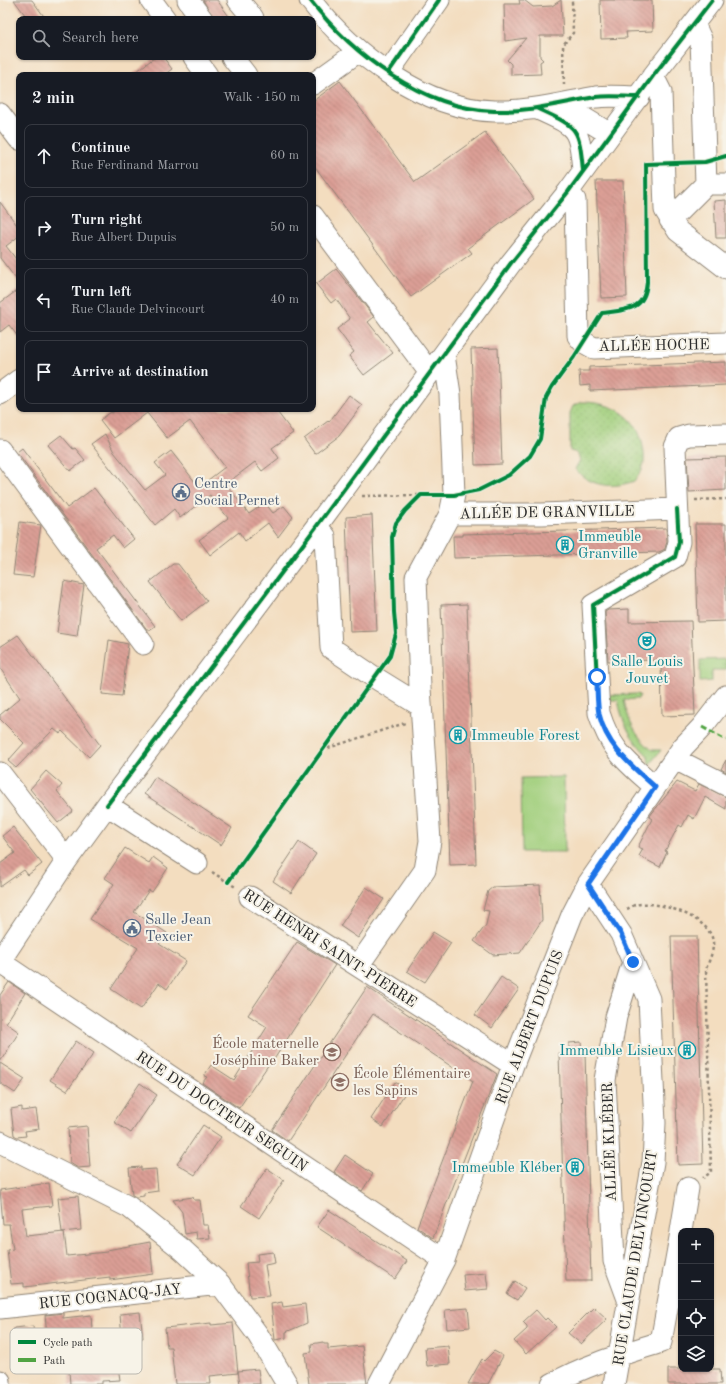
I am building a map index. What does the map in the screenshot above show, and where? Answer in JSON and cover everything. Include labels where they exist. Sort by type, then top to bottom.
[{"type":"street","points":[[151,0],[163,16]]},
{"type":"street","points":[[188,0],[200,16]]},
{"type":"street","points":[[238,0],[250,16]]},
{"type":"street","points":[[310,0],[340,34],[359,51],[388,73],[424,93],[468,107],[493,111],[538,109],[574,112],[610,134]]},
{"type":"street","points":[[388,73],[439,0]]},
{"type":"street","points":[[0,962],[67,860],[107,805],[339,497],[511,263],[568,192],[639,97],[652,76],[712,0]]},
{"type":"street","points":[[670,220],[716,184],[700,39],[694,24]]},
{"type":"street","points":[[316,82],[359,51]]},
{"type":"street","points":[[196,60],[205,72]]},
{"type":"street","points":[[234,60],[244,72]]},
{"type":"street","points":[[652,76],[661,92],[666,210],[670,220],[678,231],[726,268]]},
{"type":"street","points":[[538,109],[598,97],[639,97]]},
{"type":"street","points":[[538,109],[567,122],[576,133],[580,143],[583,170]]},
{"type":"street","points":[[0,114],[16,135]]},
{"type":"street","name":"ALLÉE HOCHE","points":[[568,192],[575,200],[578,336],[583,342],[594,348],[726,343]]},
{"type":"street","points":[[316,220],[430,373]]},
{"type":"street","points":[[444,355],[450,401],[454,495],[450,514]]},
{"type":"street","points":[[0,394],[16,382]]},
{"type":"street","points":[[655,787],[621,757],[612,745],[604,730],[599,713],[593,605],[675,556],[679,542],[684,505],[675,446],[679,438],[689,435],[726,434]]},
{"type":"street","points":[[0,450],[143,644]]},
{"type":"street","name":"ALLÉE DE GRANVILLE","points":[[358,966],[425,870],[430,841],[422,714],[416,577],[450,514],[542,514],[684,505]]},
{"type":"street","points":[[316,527],[325,536],[331,648],[374,677],[422,714]]},
{"type":"street","name":"RUE ALBERT DUPUIS","points":[[379,1384],[444,1260],[513,1065],[572,915],[588,884],[655,787],[675,759],[726,696]]},
{"type":"street","points":[[675,759],[726,785]]},
{"type":"street","points":[[0,773],[67,860]]},
{"type":"street","points":[[107,805],[197,863]]},
{"type":"street","name":"RUE CLAUDE DELVINCOURT","points":[[588,884],[621,934],[649,999],[655,1123],[653,1162],[614,1384]]},
{"type":"street","name":"RUE HENRI SAINT-PIERRE","points":[[250,897],[513,1065]]},
{"type":"street","name":"RUE DU DOCTEUR SEGUIN","points":[[0,962],[444,1260]]},
{"type":"street","name":"ALLÉE KLÉBER","points":[[628,1299],[614,1261],[605,1080],[616,1017],[633,962]]},
{"type":"street","points":[[0,1142],[60,1174],[129,1207],[183,1250],[220,1284],[258,1335],[287,1384]]},
{"type":"street","points":[[681,1228],[688,1188]]},
{"type":"street","points":[[552,1384],[618,1356],[661,1342],[678,1248]]},
{"type":"street","name":"RUE COGNACQ-JAY","points":[[0,1308],[220,1284]]},
{"type":"path","points":[[565,104],[563,45],[573,33],[572,0]]},
{"type":"path","points":[[339,497],[421,495]]},
{"type":"path","points":[[684,505],[726,499]]},
{"type":"path","points":[[322,750],[422,714]]},
{"type":"path","points":[[610,918],[636,905],[660,905],[697,918],[709,929],[713,942],[706,969],[712,1172],[688,1188]]},
{"type":"green space","points":[[581,402],[613,408],[622,412],[636,426],[643,447],[644,461],[640,473],[634,481],[626,484],[603,485],[588,480],[575,469],[580,460],[577,453],[570,451],[570,413],[573,406]]},
{"type":"green space","points":[[726,659],[726,670],[712,670],[712,681],[700,682],[700,660]]},
{"type":"green space","points":[[608,695],[640,695],[638,699],[624,700],[633,728],[646,745],[652,750],[661,750],[649,765],[648,756],[628,731],[622,717],[618,700],[608,700]]},
{"type":"green space","points":[[564,777],[565,852],[522,852],[521,778]]},
{"type":"building","points":[[14,0],[32,0],[44,16],[26,16]]},
{"type":"building","points":[[203,0],[217,0],[229,16],[212,16]]},
{"type":"building","points":[[519,0],[524,0],[533,7],[552,6],[561,0],[563,36],[540,36],[540,57],[543,60],[540,62],[541,74],[511,75],[511,64],[507,60],[526,38],[505,41],[504,4],[520,4]]},
{"type":"building","points":[[600,0],[652,0],[653,31],[626,32],[627,38],[601,39]]},
{"type":"building","points":[[151,60],[165,60],[172,69],[168,72],[136,72]]},
{"type":"building","points":[[340,81],[415,182],[485,132],[534,199],[468,248],[472,253],[411,297],[316,168],[316,99]]},
{"type":"building","points":[[596,181],[623,181],[627,297],[601,298]]},
{"type":"building","points":[[726,200],[726,238],[716,238],[714,201]]},
{"type":"building","points":[[0,202],[16,224],[16,238],[6,246],[16,259],[16,279],[0,258]]},
{"type":"building","points":[[336,269],[374,317],[368,322],[393,353],[364,375],[349,356],[354,352],[337,329],[350,319],[336,299],[331,303],[316,284]]},
{"type":"building","points":[[16,291],[16,334],[9,325],[0,332],[0,303]]},
{"type":"building","points":[[498,348],[502,464],[475,465],[471,349]]},
{"type":"building","points":[[726,362],[726,385],[590,391],[590,385],[580,386],[579,371],[589,371],[589,367]]},
{"type":"building","points":[[349,395],[362,405],[339,436],[315,454],[304,439],[328,421],[329,422]]},
{"type":"building","points":[[111,412],[277,412],[293,433],[272,448],[279,458],[262,471],[255,462],[226,484],[249,514],[265,503],[273,513],[284,506],[293,517],[278,537],[268,523],[245,541],[239,532],[210,555],[199,540],[228,518],[210,495],[180,518],[174,509],[155,525],[91,444],[105,434],[114,452],[145,490],[165,475],[155,463],[171,451],[199,487],[225,467],[190,421],[167,438],[147,413],[114,438],[100,420]]},
{"type":"building","points":[[61,435],[85,460],[70,471],[48,445]]},
{"type":"building","points":[[22,448],[67,508],[94,488],[134,539],[123,548],[113,535],[96,548],[155,626],[148,631],[17,452]]},
{"type":"building","points":[[726,457],[726,490],[689,492],[687,458]]},
{"type":"building","points":[[372,515],[377,631],[350,632],[346,517]]},
{"type":"building","points":[[20,522],[41,525],[33,577],[13,575]]},
{"type":"building","points":[[695,524],[726,524],[726,621],[698,622]]},
{"type":"building","name":"Immeuble Granville","points":[[666,528],[667,541],[665,549],[659,552],[454,558],[453,536],[463,536],[463,534]]},
{"type":"building","points":[[173,564],[178,564],[207,601],[181,621],[150,582]]},
{"type":"building","points":[[64,581],[84,585],[77,636],[57,633]]},
{"type":"building","name":"Immeuble Forest","points":[[467,604],[476,864],[450,865],[441,605]]},
{"type":"building","name":"Salle Louis Jouvet","points":[[629,609],[629,622],[691,621],[695,715],[662,716],[661,660],[608,661],[605,612],[608,610]]},
{"type":"building","points":[[18,635],[100,745],[89,757],[62,731],[60,734],[54,729],[16,768],[8,761],[24,743],[0,719],[0,715],[20,698],[0,668],[0,647]]},
{"type":"building","points":[[109,640],[128,644],[122,696],[102,694]]},
{"type":"building","points":[[726,760],[726,772],[721,769]]},
{"type":"building","points":[[46,771],[62,785],[57,791],[73,811],[58,823],[30,789]]},
{"type":"building","points":[[155,777],[232,828],[221,845],[144,794]]},
{"type":"building","points":[[677,782],[695,791],[699,784],[726,797],[726,809],[705,797],[694,819],[688,815],[682,827],[679,825],[665,851],[667,852],[660,867],[639,856],[643,849],[638,847],[652,819],[649,817]]},
{"type":"building","points":[[13,827],[42,864],[28,875],[24,870],[0,887],[0,864],[15,853],[2,836]]},
{"type":"building","points":[[299,842],[316,854],[291,893],[273,881]]},
{"type":"building","name":"Salle Jean Texcier","points":[[125,848],[149,863],[153,857],[168,868],[152,892],[149,890],[134,912],[167,933],[159,944],[186,961],[167,989],[159,983],[141,1009],[111,989],[138,948],[90,919],[114,884],[105,878]]},
{"type":"building","points":[[540,885],[542,920],[520,953],[493,955],[474,941],[486,925],[489,911],[483,910],[488,891],[493,887]]},
{"type":"building","points":[[366,887],[384,899],[358,938],[340,926]]},
{"type":"building","points":[[433,932],[451,943],[425,982],[407,971]]},
{"type":"building","name":"Immeuble Lisieux","points":[[671,936],[697,936],[703,1164],[678,1165]]},
{"type":"building","points":[[297,942],[335,965],[273,1061],[271,1061],[239,1108],[202,1083],[207,1077],[204,1076],[211,1065],[234,1080],[267,1027],[248,1015]]},
{"type":"building","points":[[501,977],[519,989],[492,1028],[475,1015]]},
{"type":"building","points":[[9,982],[25,993],[6,1023],[19,1032],[0,1062],[0,995]]},
{"type":"building","points":[[367,987],[497,1074],[433,1238],[417,1227],[473,1081],[373,1014],[288,1141],[272,1130]]},
{"type":"building","points":[[76,1041],[94,1053],[67,1091],[50,1080]]},
{"type":"building","name":"Immeuble Kléber","points":[[581,1042],[582,1052],[585,1052],[591,1281],[566,1281],[559,1053],[569,1053],[569,1043]]},
{"type":"building","points":[[0,1063],[25,1079],[15,1093],[0,1083]]},
{"type":"building","points":[[395,1082],[407,1090],[383,1127],[371,1119]]},
{"type":"building","points":[[140,1083],[157,1095],[131,1133],[114,1122]]},
{"type":"building","points":[[22,1107],[22,1111],[36,1109],[39,1129],[25,1131],[26,1136],[17,1137],[14,1135],[11,1109]]},
{"type":"building","points":[[203,1125],[221,1137],[195,1175],[177,1164]]},
{"type":"building","points":[[87,1126],[90,1167],[78,1168],[70,1163],[68,1128]]},
{"type":"building","points":[[345,1155],[373,1174],[362,1191],[334,1172]]},
{"type":"building","points":[[141,1167],[141,1170],[156,1169],[158,1191],[144,1193],[144,1196],[136,1197],[132,1195],[129,1168]]},
{"type":"building","points":[[267,1168],[284,1180],[259,1218],[241,1206]]},
{"type":"building","points":[[49,1183],[52,1206],[22,1209],[26,1236],[64,1232],[67,1256],[107,1252],[107,1250],[150,1242],[153,1274],[110,1280],[110,1277],[24,1287],[24,1283],[11,1284],[7,1250],[13,1249],[9,1224],[3,1224],[0,1190]]},
{"type":"building","points":[[78,1196],[81,1230],[62,1232],[58,1198]]},
{"type":"building","points":[[193,1197],[194,1200],[200,1200],[203,1225],[208,1225],[210,1238],[197,1239],[196,1232],[185,1234],[182,1212],[173,1200]]},
{"type":"building","points":[[329,1210],[407,1261],[395,1279],[317,1227]]},
{"type":"building","points":[[273,1252],[275,1263],[265,1265],[270,1296],[250,1297],[246,1263],[258,1262],[257,1254]]},
{"type":"building","points":[[486,1273],[488,1289],[465,1291],[463,1275]]},
{"type":"building","points":[[515,1281],[525,1288],[517,1300],[507,1294]]},
{"type":"building","points":[[282,1302],[283,1307],[305,1304],[307,1323],[286,1332],[286,1338],[275,1340],[271,1304]]},
{"type":"building","points":[[594,1307],[607,1319],[581,1344],[568,1333]]},
{"type":"building","points":[[468,1308],[470,1327],[447,1329],[445,1310]]},
{"type":"building","points":[[536,1310],[545,1320],[547,1318],[556,1327],[526,1354],[514,1341],[527,1329],[527,1326],[523,1322]]},
{"type":"building","points":[[140,1312],[142,1328],[121,1328],[120,1314]]},
{"type":"building","points":[[63,1313],[63,1318],[91,1315],[92,1328],[46,1328],[45,1315]]},
{"type":"building","points":[[211,1323],[211,1325],[233,1323],[238,1373],[210,1376],[211,1384],[175,1384],[171,1347],[167,1347],[165,1328]]},
{"type":"building","points":[[33,1326],[33,1328],[14,1328]]},
{"type":"building","points":[[323,1342],[324,1344],[328,1344],[328,1349],[362,1346],[367,1384],[309,1384],[305,1353],[312,1352],[311,1344]]},
{"type":"building","points":[[448,1346],[450,1364],[427,1366],[425,1348]]},
{"type":"building","points":[[494,1351],[503,1356],[488,1384],[468,1384],[482,1359],[484,1361]]},
{"type":"building","points":[[258,1369],[260,1384],[240,1384],[238,1371]]},
{"type":"building","points":[[668,1369],[678,1369],[678,1372],[714,1372],[714,1369],[720,1369],[721,1384],[668,1384]]},
{"type":"building","points":[[69,1374],[119,1374],[120,1380],[102,1381],[102,1384],[70,1384]]},
{"type":"marked path","points":[[702,727],[726,740]]},
{"type":"cycle path","points":[[310,0],[346,40],[391,75],[416,89],[441,100],[467,108],[507,111],[533,109],[601,96],[639,97]]},
{"type":"cycle path","points":[[388,73],[439,0]]},
{"type":"cycle path","points":[[107,805],[316,527],[511,263],[568,192],[653,76],[712,0]]},
{"type":"cycle path","points":[[538,109],[561,120],[574,130],[580,144],[583,170]]},
{"type":"cycle path","points":[[228,882],[390,656],[396,634],[392,537],[396,523],[405,511],[421,495],[454,495],[479,490],[509,475],[530,456],[540,439],[546,398],[602,313],[626,310],[633,307],[638,304],[645,292],[647,282],[646,164],[705,162],[726,156]]},
{"type":"cycle path","points":[[597,680],[593,605],[675,557],[679,542],[677,509]]},
{"type":"place","name":"Centre Social Pernet","points":[[181,492]]},
{"type":"place","name":"Immeuble Granville","points":[[565,545]]},
{"type":"place","name":"Salle Louis Jouvet","points":[[647,641]]},
{"type":"place","name":"Immeuble Forest","points":[[458,735]]},
{"type":"place","name":"Salle Jean Texcier","points":[[132,928]]},
{"type":"place","name":"Immeuble Lisieux","points":[[687,1050]]},
{"type":"place","name":"École maternelle Joséphine Baker","points":[[332,1052]]},
{"type":"place","name":"École Élémentaire les Sapins","points":[[340,1082]]},
{"type":"place","name":"Immeuble Kléber","points":[[575,1167]]},
{"type":"route","points":[[597,677],[599,713],[604,730],[612,745],[621,757],[655,787],[588,884],[621,934],[633,962]]}]
